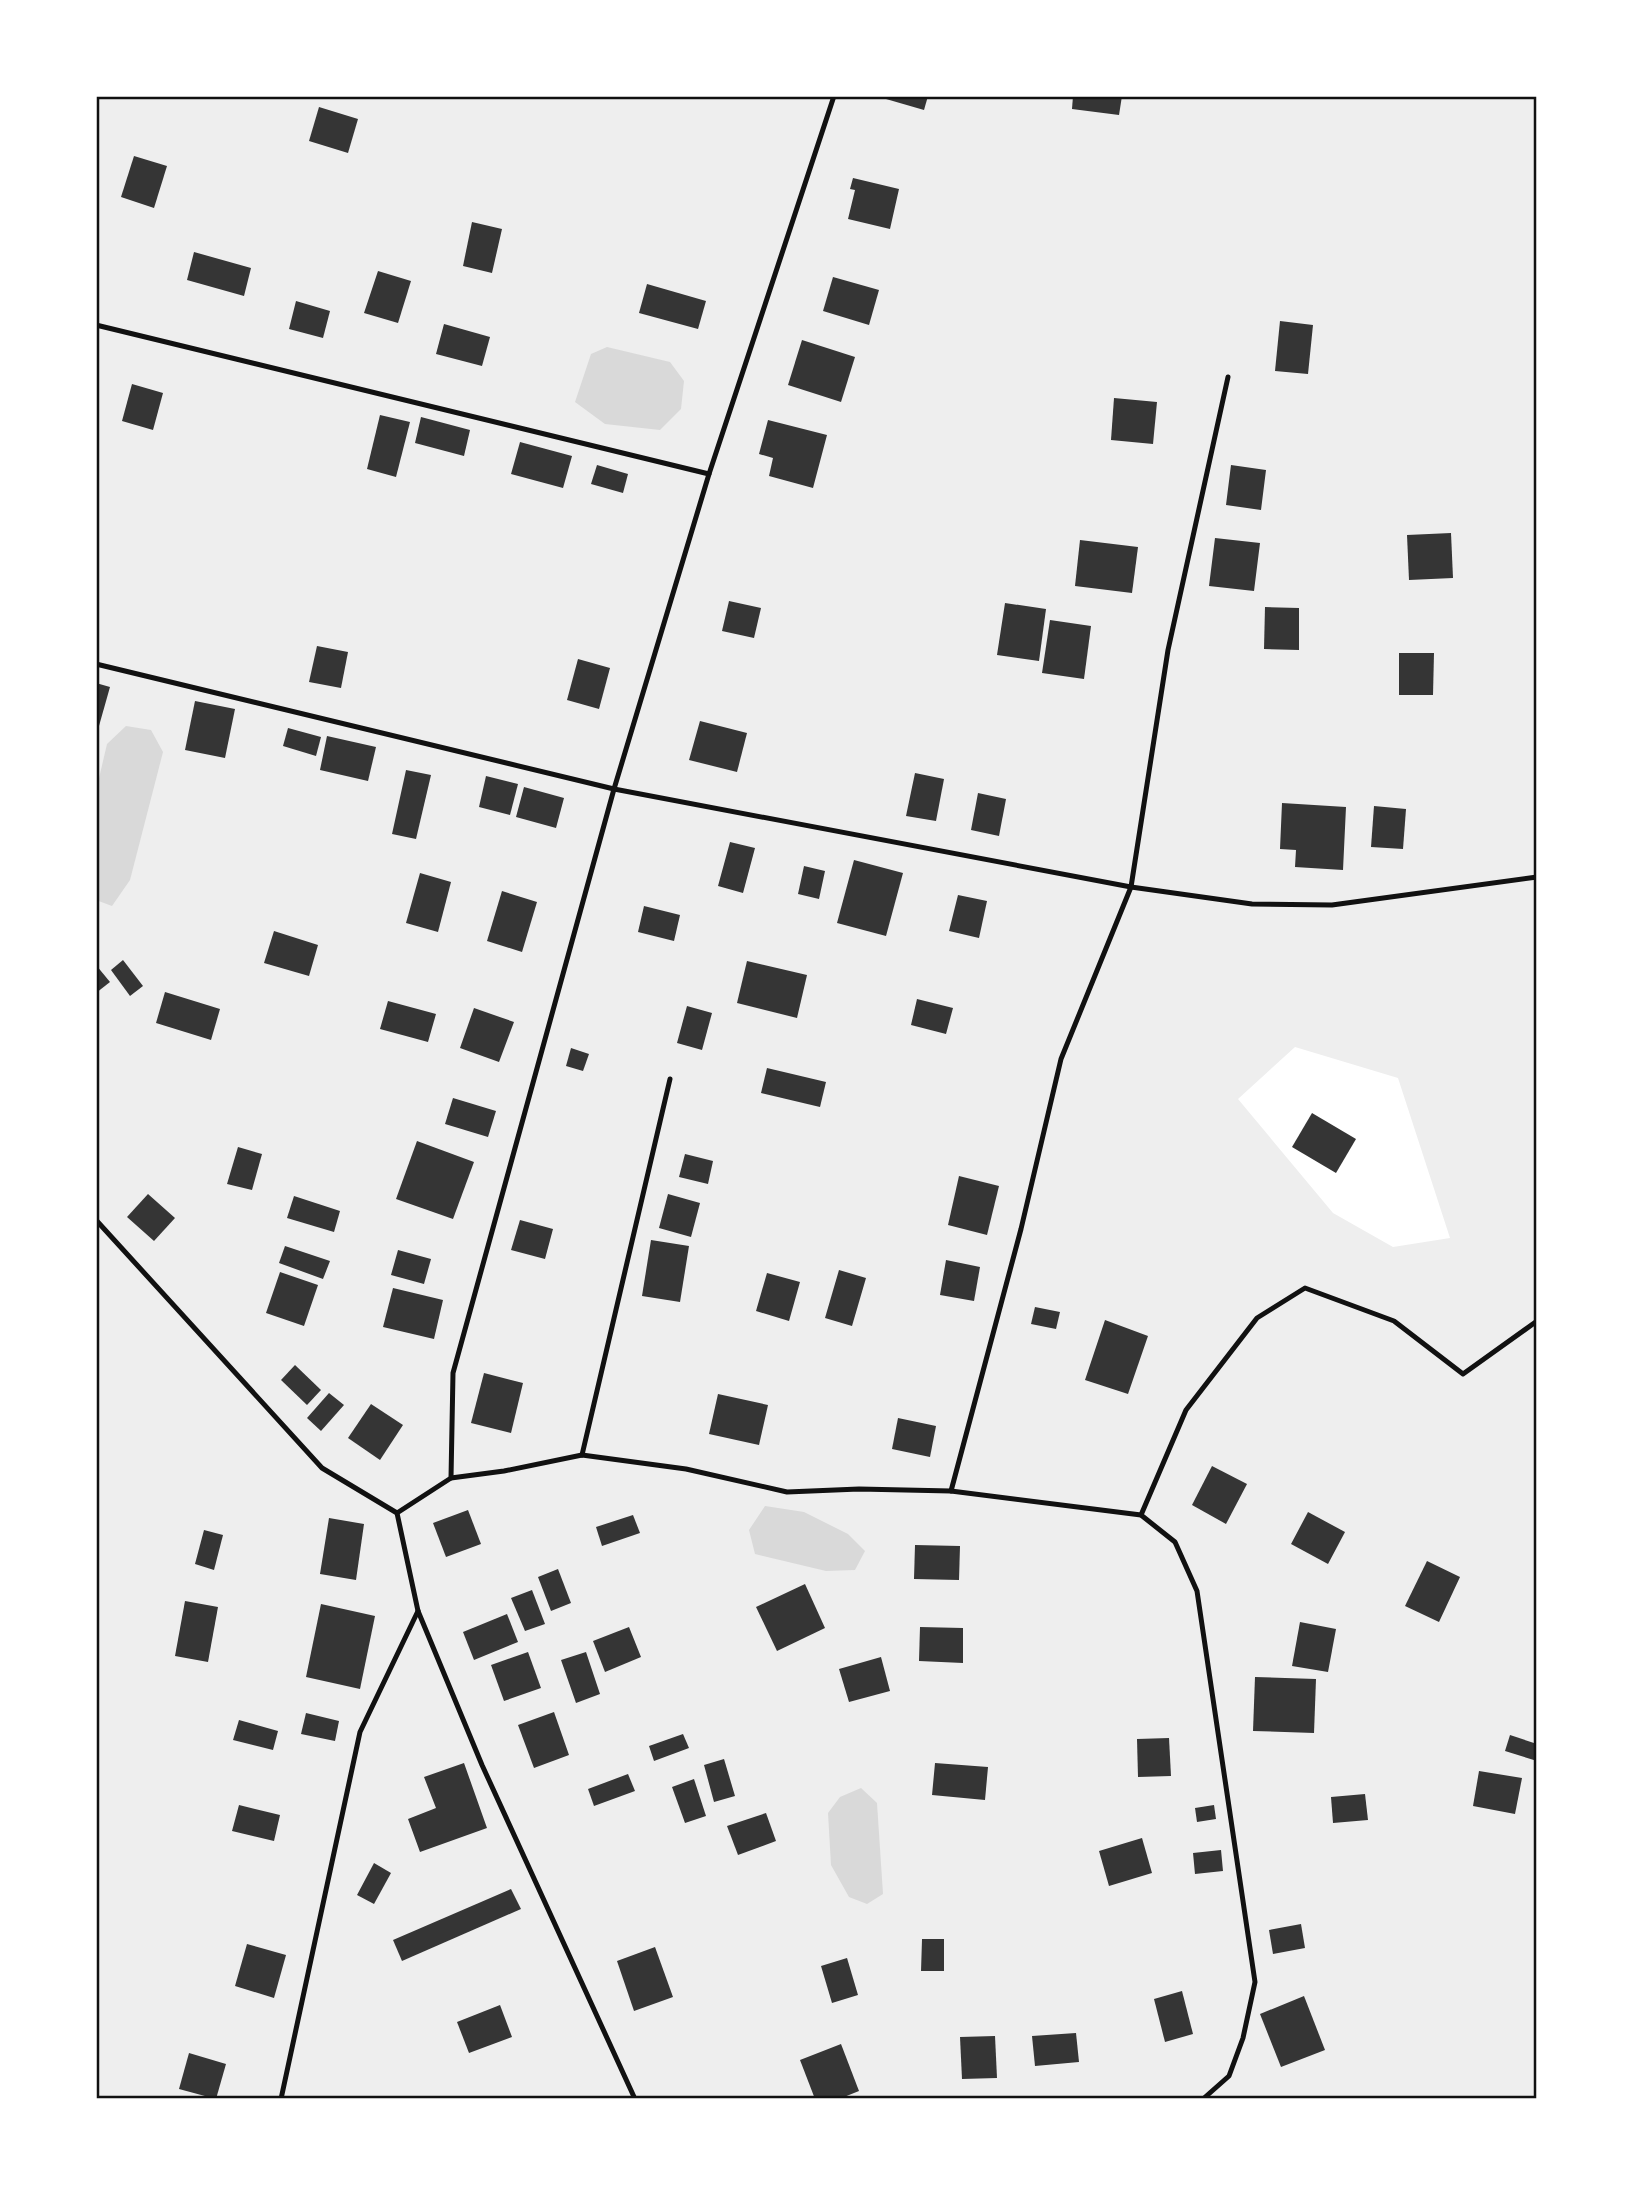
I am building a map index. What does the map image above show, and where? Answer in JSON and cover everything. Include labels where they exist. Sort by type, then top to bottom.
[{"type":"lane","points":[[451,1478],[453,1373],[614,789],[709,474],[834,96]]},
{"type":"lane","points":[[96,325],[709,474]]},
{"type":"lane","points":[[951,1491],[1021,1229],[1061,1059],[1131,887],[1168,650],[1228,377]]},
{"type":"lane","points":[[96,664],[614,789],[1131,887],[1252,904],[1332,905],[1537,877]]},
{"type":"lane","points":[[582,1455],[670,1079]]},
{"type":"lane","points":[[96,1220],[322,1468],[397,1513],[418,1611],[482,1765],[635,2099]]},
{"type":"lane","points":[[1141,1515],[1186,1410],[1257,1318],[1305,1288],[1394,1321],[1463,1374],[1537,1321]]},
{"type":"lane","points":[[397,1513],[451,1478],[504,1471],[582,1455],[686,1469],[787,1492],[859,1489],[951,1491],[1141,1515],[1175,1542],[1197,1591],[1255,1982],[1243,2038],[1230,2076],[1203,2099]]},
{"type":"lane","points":[[281,2099],[360,1732],[418,1611]]},
{"type":"shaded area","points":[[96,96],[1537,96],[1537,2099],[96,2099]],"holes":[[[1295,1047],[1398,1078],[1450,1238],[1393,1247],[1333,1213],[1238,1099]]]},
{"type":"shaded area","points":[[607,347],[670,362],[684,381],[681,409],[660,430],[605,424],[575,402],[591,354]]},
{"type":"shaded area","points":[[126,726],[151,730],[163,752],[130,880],[112,906],[96,900],[96,791],[107,744]]},
{"type":"shaded area","points":[[765,1506],[804,1512],[848,1534],[865,1551],[855,1570],[826,1571],[755,1554],[749,1530]]},
{"type":"shaded area","points":[[861,1788],[877,1803],[883,1894],[867,1904],[849,1897],[831,1865],[828,1813],[840,1797]]},
{"type":"building","points":[[886,96],[928,96],[924,110],[886,99]]},
{"type":"building","points":[[1073,96],[1122,96],[1119,115],[1072,109]]},
{"type":"building","points":[[319,107],[358,119],[348,153],[309,141]]},
{"type":"building","points":[[134,156],[167,166],[154,208],[121,197]]},
{"type":"building","points":[[853,178],[899,189],[890,229],[848,219],[855,190],[850,189]]},
{"type":"building","points":[[472,222],[502,229],[492,273],[463,266]]},
{"type":"building","points":[[194,252],[251,268],[244,296],[187,280]]},
{"type":"building","points":[[378,271],[411,281],[398,323],[364,313]]},
{"type":"building","points":[[833,277],[879,290],[869,325],[823,311]]},
{"type":"building","points":[[647,284],[706,301],[698,329],[639,313]]},
{"type":"building","points":[[296,301],[330,311],[323,338],[289,329]]},
{"type":"building","points":[[1280,321],[1313,325],[1308,374],[1275,371]]},
{"type":"building","points":[[444,324],[490,337],[482,366],[436,354]]},
{"type":"building","points":[[802,340],[855,357],[841,402],[788,385]]},
{"type":"building","points":[[132,384],[163,393],[153,430],[122,421]]},
{"type":"building","points":[[1114,398],[1157,402],[1153,444],[1111,440]]},
{"type":"building","points":[[380,415],[410,422],[396,477],[367,469]]},
{"type":"building","points":[[421,417],[470,430],[464,456],[415,443]]},
{"type":"building","points":[[768,420],[827,435],[813,488],[769,476],[773,458],[759,454]]},
{"type":"building","points":[[520,442],[572,456],[563,488],[511,474]]},
{"type":"building","points":[[597,465],[628,474],[623,493],[591,484]]},
{"type":"building","points":[[1231,465],[1266,470],[1261,510],[1226,505]]},
{"type":"building","points":[[1451,533],[1453,578],[1409,580],[1407,535]]},
{"type":"building","points":[[1215,538],[1260,543],[1254,591],[1209,586]]},
{"type":"building","points":[[1080,540],[1138,547],[1132,593],[1075,586]]},
{"type":"building","points":[[729,601],[761,608],[754,638],[722,631]]},
{"type":"building","points":[[1005,603],[1046,609],[1039,661],[997,655]]},
{"type":"building","points":[[1265,607],[1299,608],[1299,650],[1264,649]]},
{"type":"building","points":[[1050,620],[1091,626],[1084,679],[1042,673]]},
{"type":"building","points":[[317,646],[348,652],[341,688],[309,682]]},
{"type":"building","points":[[1399,653],[1434,653],[1433,695],[1399,695]]},
{"type":"building","points":[[578,659],[610,668],[599,709],[567,700]]},
{"type":"building","points":[[96,683],[110,687],[97,733],[96,733]]},
{"type":"building","points":[[195,701],[235,709],[225,758],[185,750]]},
{"type":"building","points":[[700,721],[747,733],[737,772],[689,760]]},
{"type":"building","points":[[288,728],[321,737],[316,756],[283,746]]},
{"type":"building","points":[[327,736],[376,747],[368,781],[320,770]]},
{"type":"building","points":[[406,770],[431,775],[416,839],[392,834]]},
{"type":"building","points":[[915,773],[944,779],[936,821],[906,816]]},
{"type":"building","points":[[486,776],[518,784],[510,815],[479,807]]},
{"type":"building","points":[[524,787],[564,798],[556,828],[516,817]]},
{"type":"building","points":[[978,793],[1006,799],[999,836],[971,830]]},
{"type":"building","points":[[1282,803],[1346,807],[1343,870],[1295,867],[1296,850],[1280,849]]},
{"type":"building","points":[[1374,806],[1406,809],[1403,849],[1371,847]]},
{"type":"building","points":[[730,842],[755,848],[743,893],[718,886]]},
{"type":"building","points":[[854,860],[903,873],[886,936],[837,923]]},
{"type":"building","points":[[804,866],[825,871],[819,899],[798,894]]},
{"type":"building","points":[[420,873],[451,882],[438,932],[406,923]]},
{"type":"building","points":[[502,891],[537,902],[522,952],[487,941]]},
{"type":"building","points":[[958,895],[987,901],[979,938],[949,931]]},
{"type":"building","points":[[644,906],[680,915],[674,941],[638,932]]},
{"type":"building","points":[[274,931],[318,945],[309,976],[264,963]]},
{"type":"building","points":[[123,960],[143,986],[130,996],[111,970]]},
{"type":"building","points":[[747,961],[807,975],[797,1018],[737,1003]]},
{"type":"building","points":[[96,965],[110,982],[96,993]]},
{"type":"building","points":[[165,992],[220,1009],[211,1040],[156,1023]]},
{"type":"building","points":[[917,999],[953,1008],[946,1034],[911,1025]]},
{"type":"building","points":[[388,1001],[436,1014],[428,1042],[380,1029]]},
{"type":"building","points":[[687,1006],[712,1013],[702,1050],[677,1043]]},
{"type":"building","points":[[474,1008],[514,1022],[499,1062],[460,1048]]},
{"type":"building","points":[[571,1048],[589,1054],[583,1071],[566,1066]]},
{"type":"building","points":[[767,1068],[826,1082],[820,1107],[761,1093]]},
{"type":"building","points":[[453,1098],[496,1111],[488,1137],[445,1124]]},
{"type":"building","points":[[1312,1113],[1356,1139],[1336,1173],[1292,1147]]},
{"type":"building","points":[[417,1141],[474,1162],[453,1219],[396,1199]]},
{"type":"building","points":[[238,1147],[262,1154],[252,1190],[227,1184]]},
{"type":"building","points":[[685,1154],[713,1161],[708,1184],[679,1177]]},
{"type":"building","points":[[959,1176],[999,1186],[987,1235],[948,1225]]},
{"type":"building","points":[[148,1194],[175,1218],[154,1241],[127,1217]]},
{"type":"building","points":[[668,1194],[700,1203],[691,1237],[659,1228]]},
{"type":"building","points":[[294,1196],[340,1211],[334,1232],[287,1218]]},
{"type":"building","points":[[520,1220],[553,1229],[545,1259],[511,1250]]},
{"type":"building","points":[[651,1240],[689,1246],[680,1302],[642,1296]]},
{"type":"building","points":[[285,1246],[330,1261],[323,1279],[279,1263]]},
{"type":"building","points":[[398,1250],[431,1259],[424,1284],[391,1275]]},
{"type":"building","points":[[946,1260],[980,1267],[974,1301],[940,1295]]},
{"type":"building","points":[[839,1270],[866,1278],[852,1326],[825,1318]]},
{"type":"building","points":[[280,1272],[318,1285],[304,1326],[266,1313]]},
{"type":"building","points":[[767,1273],[800,1282],[789,1321],[756,1311]]},
{"type":"building","points":[[393,1288],[443,1300],[434,1339],[383,1327]]},
{"type":"building","points":[[1035,1307],[1060,1312],[1056,1329],[1031,1324]]},
{"type":"building","points":[[1105,1320],[1148,1336],[1128,1394],[1085,1380]]},
{"type":"building","points":[[295,1365],[321,1390],[307,1405],[281,1380]]},
{"type":"building","points":[[484,1373],[523,1383],[511,1433],[471,1423]]},
{"type":"building","points":[[329,1393],[344,1405],[321,1431],[307,1418]]},
{"type":"building","points":[[718,1394],[768,1405],[759,1445],[709,1434]]},
{"type":"building","points":[[371,1404],[403,1425],[380,1460],[348,1438]]},
{"type":"building","points":[[898,1418],[936,1426],[930,1457],[892,1449]]},
{"type":"building","points":[[1212,1466],[1247,1484],[1226,1524],[1192,1505]]},
{"type":"building","points":[[468,1510],[481,1544],[446,1557],[433,1523]]},
{"type":"building","points":[[1308,1512],[1345,1532],[1328,1564],[1291,1544]]},
{"type":"building","points":[[633,1515],[640,1533],[602,1546],[596,1527]]},
{"type":"building","points":[[329,1518],[364,1524],[356,1580],[320,1574]]},
{"type":"building","points":[[204,1530],[223,1535],[214,1570],[195,1564]]},
{"type":"building","points":[[915,1545],[960,1546],[959,1580],[914,1579]]},
{"type":"building","points":[[1427,1561],[1460,1577],[1439,1622],[1405,1606]]},
{"type":"building","points":[[558,1569],[571,1603],[551,1611],[538,1577]]},
{"type":"building","points":[[805,1584],[825,1628],[777,1651],[756,1607]]},
{"type":"building","points":[[532,1590],[545,1624],[525,1631],[511,1598]]},
{"type":"building","points":[[185,1601],[218,1607],[208,1662],[175,1656]]},
{"type":"building","points":[[321,1604],[375,1616],[360,1689],[306,1677]]},
{"type":"building","points":[[507,1614],[518,1642],[474,1660],[463,1632]]},
{"type":"building","points":[[1300,1622],[1336,1629],[1328,1672],[1292,1666]]},
{"type":"building","points":[[629,1627],[641,1657],[605,1672],[593,1641]]},
{"type":"building","points":[[920,1627],[963,1628],[963,1663],[919,1661]]},
{"type":"building","points":[[528,1652],[541,1688],[504,1701],[491,1665]]},
{"type":"building","points":[[586,1652],[600,1694],[576,1703],[561,1660]]},
{"type":"building","points":[[881,1657],[890,1691],[849,1702],[839,1669]]},
{"type":"building","points":[[1255,1677],[1316,1679],[1314,1733],[1253,1731]]},
{"type":"building","points":[[554,1712],[569,1755],[534,1768],[518,1725]]},
{"type":"building","points":[[306,1713],[339,1721],[335,1741],[301,1734]]},
{"type":"building","points":[[239,1720],[278,1731],[273,1750],[233,1740]]},
{"type":"building","points":[[683,1734],[689,1748],[654,1761],[649,1746]]},
{"type":"building","points":[[1510,1735],[1537,1744],[1537,1761],[1505,1751]]},
{"type":"building","points":[[1169,1738],[1171,1776],[1138,1777],[1137,1739]]},
{"type":"building","points":[[724,1759],[735,1796],[714,1802],[704,1765]]},
{"type":"building","points":[[464,1763],[487,1828],[420,1852],[408,1819],[436,1808],[424,1777]]},
{"type":"building","points":[[935,1763],[988,1767],[985,1800],[932,1795]]},
{"type":"building","points":[[1479,1771],[1522,1778],[1515,1814],[1473,1806]]},
{"type":"building","points":[[628,1774],[635,1791],[594,1806],[588,1789]]},
{"type":"building","points":[[694,1779],[706,1816],[685,1823],[672,1787]]},
{"type":"building","points":[[1365,1794],[1368,1820],[1333,1823],[1331,1797]]},
{"type":"building","points":[[239,1805],[280,1815],[274,1841],[232,1831]]},
{"type":"building","points":[[1214,1805],[1216,1819],[1197,1822],[1195,1808]]},
{"type":"building","points":[[766,1813],[776,1841],[738,1855],[727,1826]]},
{"type":"building","points":[[1142,1838],[1152,1873],[1109,1886],[1099,1851]]},
{"type":"building","points":[[1221,1850],[1223,1871],[1195,1874],[1193,1853]]},
{"type":"building","points":[[374,1863],[391,1873],[374,1904],[357,1895]]},
{"type":"building","points":[[511,1889],[521,1909],[402,1961],[393,1940]]},
{"type":"building","points":[[1301,1924],[1305,1948],[1273,1954],[1269,1930]]},
{"type":"building","points":[[922,1939],[944,1939],[944,1971],[921,1971]]},
{"type":"building","points":[[247,1944],[286,1955],[274,1998],[235,1986]]},
{"type":"building","points":[[655,1947],[673,1997],[634,2011],[617,1961]]},
{"type":"building","points":[[847,1958],[858,1995],[832,2003],[821,1966]]},
{"type":"building","points":[[1182,1991],[1193,2034],[1165,2042],[1154,1999]]},
{"type":"building","points":[[1304,1996],[1325,2050],[1281,2067],[1260,2014]]},
{"type":"building","points":[[500,2005],[512,2037],[469,2053],[457,2022]]},
{"type":"building","points":[[1076,2033],[1079,2062],[1035,2066],[1032,2036]]},
{"type":"building","points":[[995,2036],[997,2078],[962,2079],[960,2037]]},
{"type":"building","points":[[841,2044],[859,2091],[839,2099],[815,2099],[800,2060]]},
{"type":"building","points":[[189,2053],[226,2064],[216,2099],[179,2089]]}]
